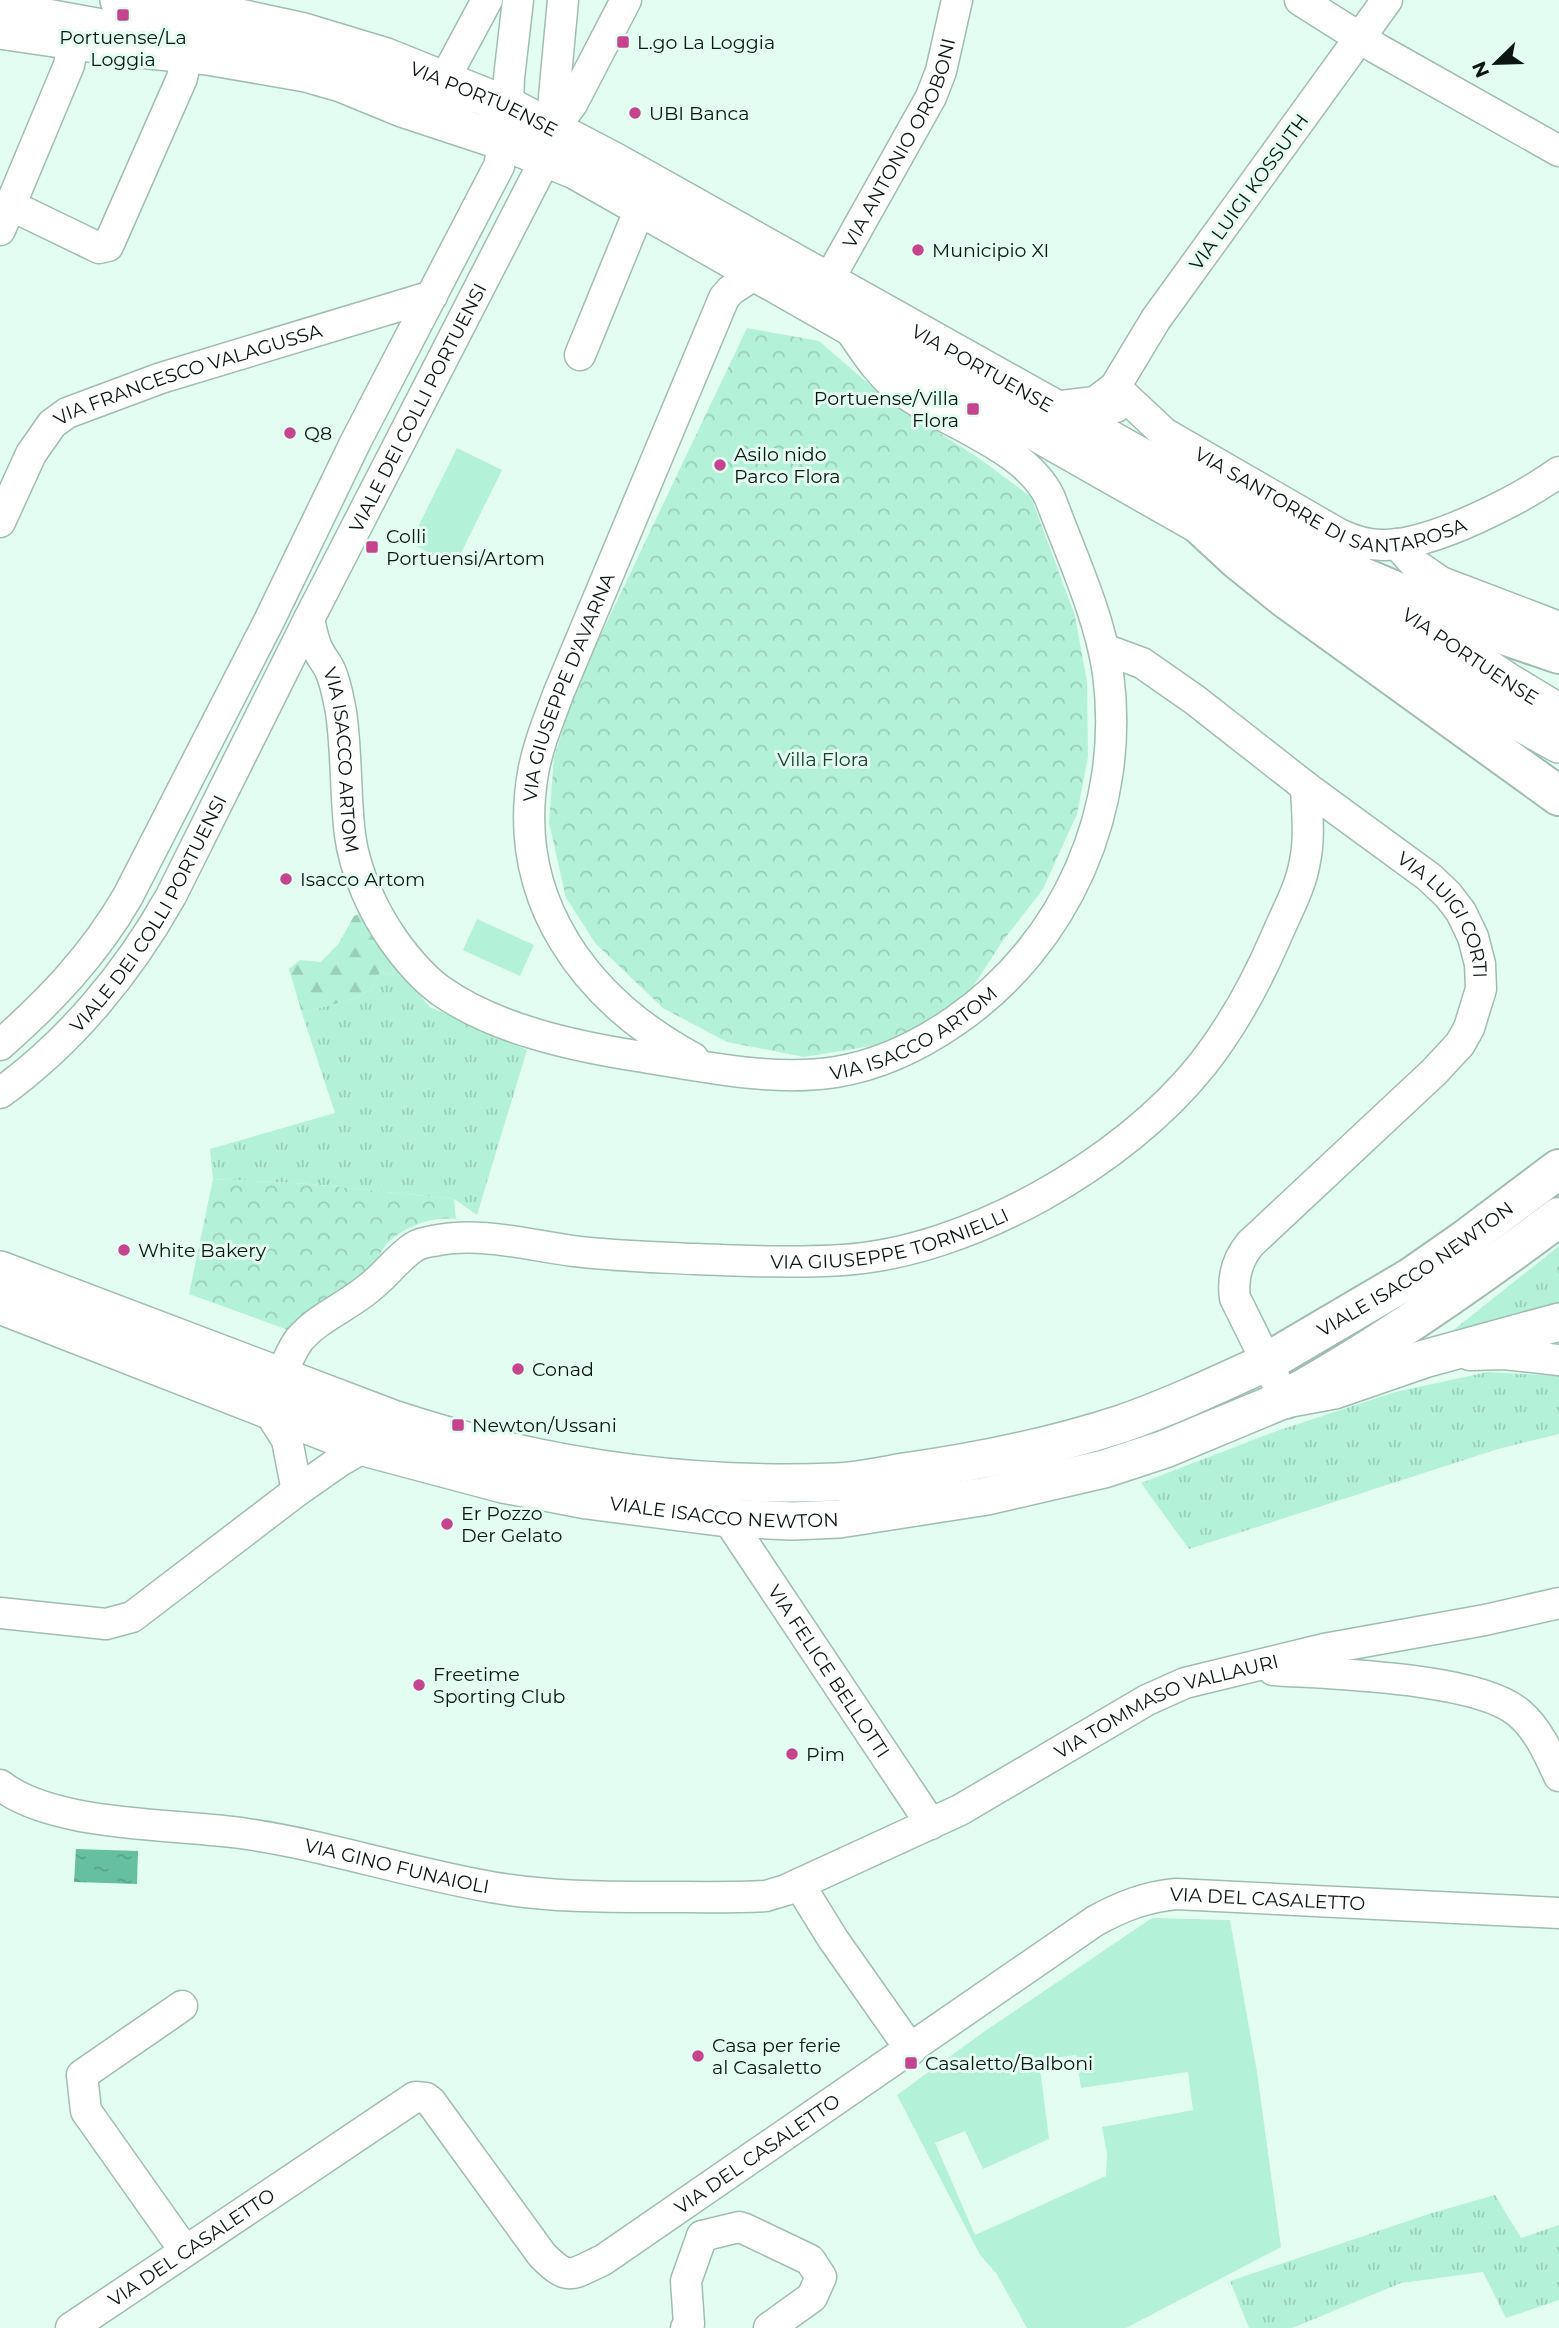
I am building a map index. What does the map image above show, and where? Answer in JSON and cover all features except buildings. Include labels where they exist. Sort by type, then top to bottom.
[{"type":"highway","points":[[1197,522],[1253,573],[1306,614],[1559,796]]},
{"type":"highway","points":[[1313,556],[1483,628],[1559,654]]},
{"type":"highway","points":[[1466,1239],[1559,1142]]},
{"type":"highway","name":"VIALE ISACCO NEWTON","points":[[1267,1362],[1410,1278],[1559,1169]]},
{"type":"highway","name":"VIALE ISACCO NEWTON","points":[[1285,1399],[1439,1304],[1559,1217]]},
{"type":"main road","name":"VIA PORTUENSE","points":[[119,0],[265,23],[386,57],[444,80],[506,125]]},
{"type":"main road","name":"VIA PORTUENSE","points":[[0,30],[66,20],[187,54],[272,66],[324,78],[402,108],[506,125],[550,143],[626,168],[1168,472],[1402,610],[1559,744]]},
{"type":"main road","name":"VIA PORTUENSE","points":[[550,143],[575,170],[1376,626],[1499,693],[1559,713]]},
{"type":"main road","name":"VIALE ISACCO NEWTON","points":[[0,1270],[212,1369],[268,1410],[365,1447],[503,1484],[587,1500],[727,1518],[792,1521],[839,1519],[1057,1481],[1129,1462],[1285,1399]]},
{"type":"main road","name":"VIALE ISACCO NEWTON","points":[[0,1305],[212,1369],[281,1376],[415,1426],[510,1452],[563,1463],[682,1479],[769,1483],[839,1482],[1012,1454],[1122,1423],[1267,1362]]},
{"type":"main road","points":[[1285,1399],[1334,1390],[1424,1359],[1559,1322]]},
{"type":"street","points":[[444,80],[487,0]]},
{"type":"street","name":"VIALE DEI COLLI PORTUENSI","points":[[0,1045],[66,982],[92,952],[116,916],[251,656],[356,441],[499,166],[506,125],[518,0]]},
{"type":"street","points":[[550,143],[563,0]]},
{"type":"street","points":[[550,143],[626,0]]},
{"type":"street","name":"VIA ANTONIO OROBONI","points":[[828,281],[931,97],[941,71],[957,0]]},
{"type":"street","points":[[1300,0],[1559,151]]},
{"type":"street","name":"VIA LUIGI KOSSUTH","points":[[1053,408],[1095,402],[1115,387],[1156,320],[1387,0]]},
{"type":"street","name":"VIA PORTUENSE","points":[[0,6],[66,20],[268,44],[326,57],[374,76],[469,106],[489,122],[506,125]]},
{"type":"street","points":[[66,20],[71,54],[69,65],[5,218],[99,248],[108,246],[182,78],[187,54]]},
{"type":"street","name":"VIA PORTUENSE","points":[[326,57],[386,57]]},
{"type":"street","name":"VIALE DEI COLLI PORTUENSI","points":[[0,1093],[67,1034],[139,951],[171,895],[550,143]]},
{"type":"street","points":[[580,355],[641,206]]},
{"type":"street","name":"VIA GIUSEPPE D'AVARNA","points":[[709,1066],[636,1023],[603,992],[572,955],[551,918],[539,887],[530,835],[530,797],[537,756],[559,692],[724,298],[731,290],[757,273]]},
{"type":"street","name":"VIA FRANCESCO VALAGUSSA","points":[[0,522],[31,454],[52,424],[67,413],[161,379],[432,296]]},
{"type":"street","name":"VIA ISACCO ARTOM","points":[[309,619],[317,650],[332,676],[339,701],[346,754],[350,839],[355,857],[376,910],[389,934],[411,963],[431,983],[454,999],[474,1010],[531,1032],[606,1051],[790,1075],[839,1072],[900,1053],[932,1037],[975,1007],[1018,969],[1051,923],[1076,880],[1100,813],[1108,764],[1108,677],[1104,649],[1092,610],[1050,498],[1037,477],[1019,461],[895,386],[845,324]]},
{"type":"street","points":[[1115,387],[1115,405],[1121,419],[1168,472]]},
{"type":"street","name":"VIA SANTORRE DI SANTAROSA","points":[[1115,387],[1164,433],[1258,489],[1350,539],[1377,545],[1396,544],[1473,519],[1520,496],[1559,472]]},
{"type":"street","points":[[1396,544],[1415,564],[1441,582],[1559,628]]},
{"type":"street","name":"VIA LUIGI CORTI","points":[[1104,649],[1152,669],[1195,699],[1306,787],[1429,877],[1461,912],[1473,937],[1480,964],[1480,989],[1476,1011],[1469,1028],[1449,1057],[1250,1244],[1240,1258],[1234,1281],[1235,1298],[1267,1362]]},
{"type":"street","points":[[251,656],[283,671]]},
{"type":"street","name":"VIA GIUSEPPE TORNIELLI","points":[[281,1376],[301,1338],[358,1297],[404,1254],[421,1244],[452,1239],[497,1238],[575,1251],[670,1258],[844,1260],[884,1255],[930,1244],[1007,1213],[1057,1186],[1102,1157],[1157,1112],[1203,1063],[1239,1008],[1271,948],[1303,870],[1308,835],[1306,787]]},
{"type":"street","points":[[1424,1359],[1486,1354],[1559,1360]]},
{"type":"street","points":[[1267,1362],[1285,1399]]},
{"type":"street","points":[[1231,1378],[1247,1415]]},
{"type":"street","points":[[268,1410],[287,1440],[297,1491]]},
{"type":"street","points":[[0,1613],[106,1623],[132,1617],[297,1491],[365,1447]]},
{"type":"street","name":"VIA FELICE BELLOTTI","points":[[727,1518],[930,1824]]},
{"type":"street","name":"VIA TOMMASO VALLAURI","points":[[799,1884],[930,1824],[1006,1784],[1157,1695],[1204,1676],[1324,1649],[1485,1620],[1559,1602]]},
{"type":"street","points":[[1248,1668],[1425,1683],[1478,1693],[1519,1712],[1535,1731],[1559,1776]]},
{"type":"street","name":"VIA GINO FUNAIOLI","points":[[0,1785],[28,1802],[66,1813],[247,1834],[374,1859],[440,1877],[537,1894],[578,1897],[751,1897],[777,1894],[799,1884]]},
{"type":"street","points":[[799,1884],[833,1939],[911,2050]]},
{"type":"street","name":"VIA DEL CASALETTO","points":[[71,2328],[390,2113],[421,2096],[435,2106],[542,2255],[558,2271],[575,2273],[603,2260],[1095,1922],[1118,1909],[1149,1898],[1176,1894],[1559,1913]]},
{"type":"street","points":[[182,2006],[82,2075],[86,2111],[185,2251]]},
{"type":"street","points":[[681,2207],[702,2235]]},
{"type":"street","points":[[702,2235],[739,2227],[810,2260],[818,2269],[821,2277],[812,2297],[769,2328]]},
{"type":"street","points":[[692,2327],[686,2281],[702,2235]]},
{"type":"green space","name":"Villa Flora","points":[[747,328],[819,341],[885,398],[980,459],[1031,497],[1075,616],[1087,682],[1088,757],[1077,814],[1043,889],[1002,942],[963,1002],[890,1043],[804,1057],[727,1042],[663,1008],[596,944],[566,898],[549,823],[554,757],[577,685]]},
{"type":"green space","points":[[457,448],[502,470],[455,565],[410,543]]},
{"type":"green space","points":[[363,912],[403,976],[380,972],[371,989],[356,998],[302,1013],[289,969],[300,960],[321,962],[339,943],[354,916]]},
{"type":"green space","points":[[477,919],[534,945],[520,976],[463,950]]},
{"type":"green space","points":[[380,972],[403,976],[430,1007],[527,1050],[477,1215],[454,1199],[310,1184],[213,1179],[210,1149],[335,1113],[302,1013],[356,998],[371,989]]},
{"type":"green space","points":[[213,1179],[310,1184],[454,1199],[456,1219],[425,1222],[395,1237],[381,1252],[373,1275],[368,1281],[291,1331],[189,1294]]},
{"type":"green space","points":[[1559,1246],[1559,1303],[1436,1344]]},
{"type":"green space","points":[[1488,1372],[1559,1376],[1559,1434],[1498,1449],[1189,1549],[1141,1483],[1274,1432],[1395,1392]]},
{"type":"green space","points":[[1152,1918],[1230,1920],[1257,2072],[1281,2247],[1126,2328],[1027,2328],[996,2273],[980,2255],[897,2095],[985,2031]],"holes":[[[1076,2055],[1081,2088],[1188,2072],[1193,2110],[1102,2127],[1107,2154],[1106,2176],[975,2235],[935,2143],[965,2131],[983,2169],[1049,2139],[1039,2060]]]},
{"type":"green space","points":[[1495,2195],[1521,2238],[1559,2225],[1559,2300],[1506,2318],[1483,2272],[1401,2283],[1292,2328],[1249,2328],[1230,2281],[1432,2213]]},
{"type":"water","points":[[76,1849],[138,1851],[137,1884],[74,1882]]},
{"type":"place","name":"Portuense/La Loggia","points":[[123,15]]},
{"type":"place","name":"L.go La Loggia","points":[[623,42]]},
{"type":"place","name":"UBI Banca","points":[[635,113]]},
{"type":"place","name":"Municipio XI","points":[[918,250]]},
{"type":"place","name":"Portuense/Villa Flora","points":[[973,409]]},
{"type":"place","name":"Q8","points":[[290,433]]},
{"type":"place","name":"Asilo nido Parco Flora","points":[[720,465]]},
{"type":"place","name":"Colli Portuensi/Artom","points":[[372,547]]},
{"type":"place","name":"Isacco Artom","points":[[286,879]]},
{"type":"place","name":"White Bakery","points":[[124,1250]]},
{"type":"place","name":"Conad","points":[[518,1369]]},
{"type":"place","name":"Newton/Ussani","points":[[458,1425]]},
{"type":"place","name":"Er Pozzo Der Gelato","points":[[447,1524]]},
{"type":"place","name":"Freetime Sporting Club","points":[[419,1685]]},
{"type":"place","name":"Pim","points":[[792,1754]]},
{"type":"place","name":"Casa per ferie al Casaletto","points":[[698,2056]]},
{"type":"place","name":"Casaletto/Balboni","points":[[911,2063]]}]
